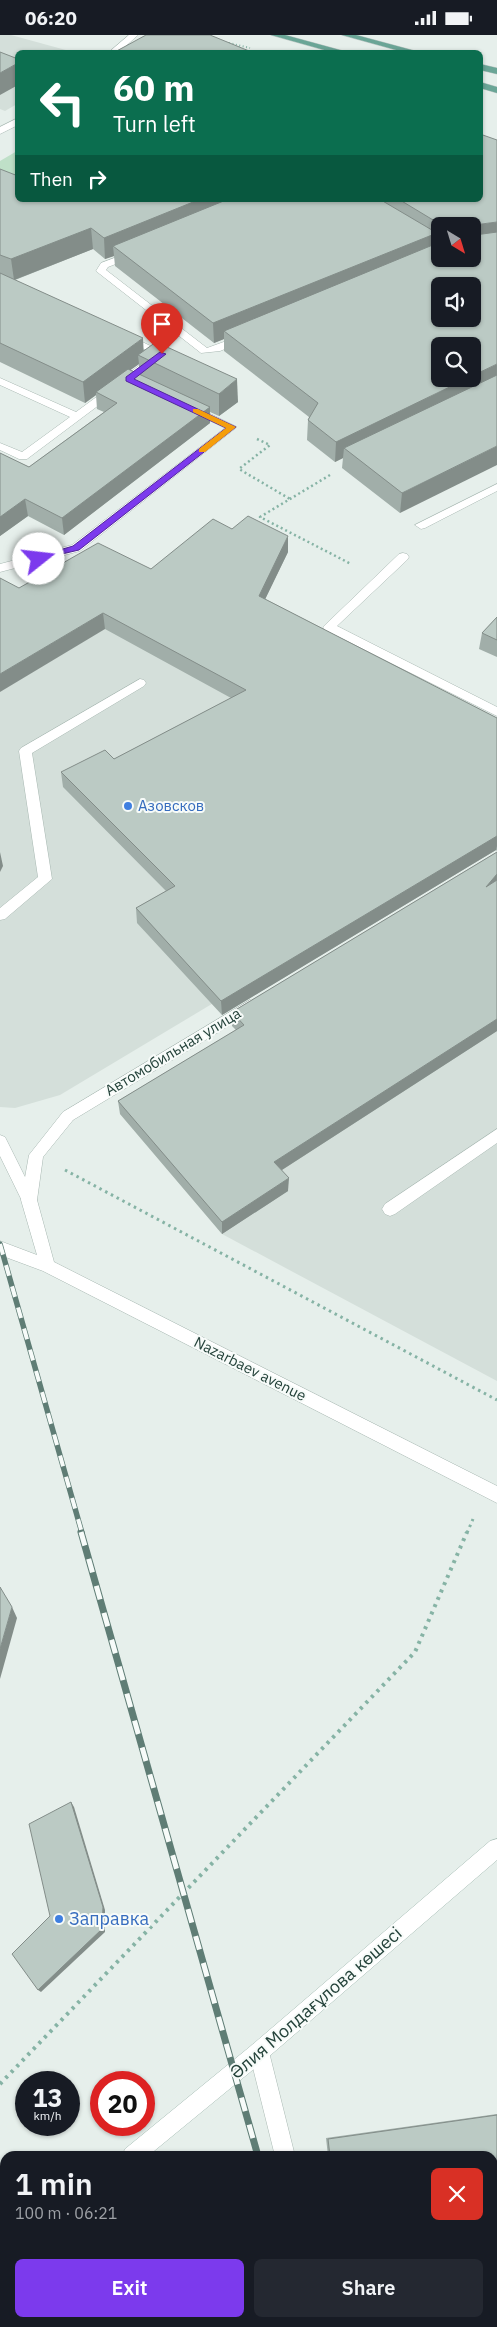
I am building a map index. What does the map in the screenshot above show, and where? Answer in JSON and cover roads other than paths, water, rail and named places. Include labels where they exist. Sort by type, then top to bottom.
[{"type":"main road","points":[[275,35],[335,50]]},
{"type":"main road","points":[[346,35],[407,50]]},
{"type":"main road","points":[[483,68],[497,71]]},
{"type":"main road","points":[[483,86],[497,90]]},
{"type":"street","points":[[116,50],[134,35]]},
{"type":"street","points":[[0,131],[15,123]]},
{"type":"street","points":[[140,251],[104,265],[101,271],[205,351],[216,349],[252,334]]},
{"type":"street","points":[[0,446],[23,457],[78,417],[133,381],[162,354],[117,333]]},
{"type":"street","points":[[0,381],[78,417]]},
{"type":"street","points":[[0,568],[76,548],[232,427],[180,403]]},
{"type":"street","points":[[421,525],[497,487]]},
{"type":"street","points":[[403,557],[329,627],[497,712]]},
{"type":"street","points":[[0,915],[45,879],[25,751],[140,683]]},
{"type":"street","name":"Автомобильная улица","points":[[29,1200],[36,1155],[68,1116],[262,999]]},
{"type":"street","points":[[390,1209],[497,1135]]},
{"type":"street","points":[[0,1141],[29,1200],[48,1266]]},
{"type":"street","name":"Nazarbaev avenue","points":[[0,1247],[48,1266],[493,1490]]},
{"type":"street","name":"Әлия Молдағұлова көшесі","points":[[138,2151],[259,2052],[497,1848]]},
{"type":"street","points":[[259,2052],[284,2151]]},
{"type":"railway","points":[[0,1244],[82,1533]]},
{"type":"railway","points":[[81,1532],[257,2151]]},
{"type":"place","name":"Азовсков","points":[[128,806]]},
{"type":"place","name":"Заправка","points":[[59,1919]]}]
